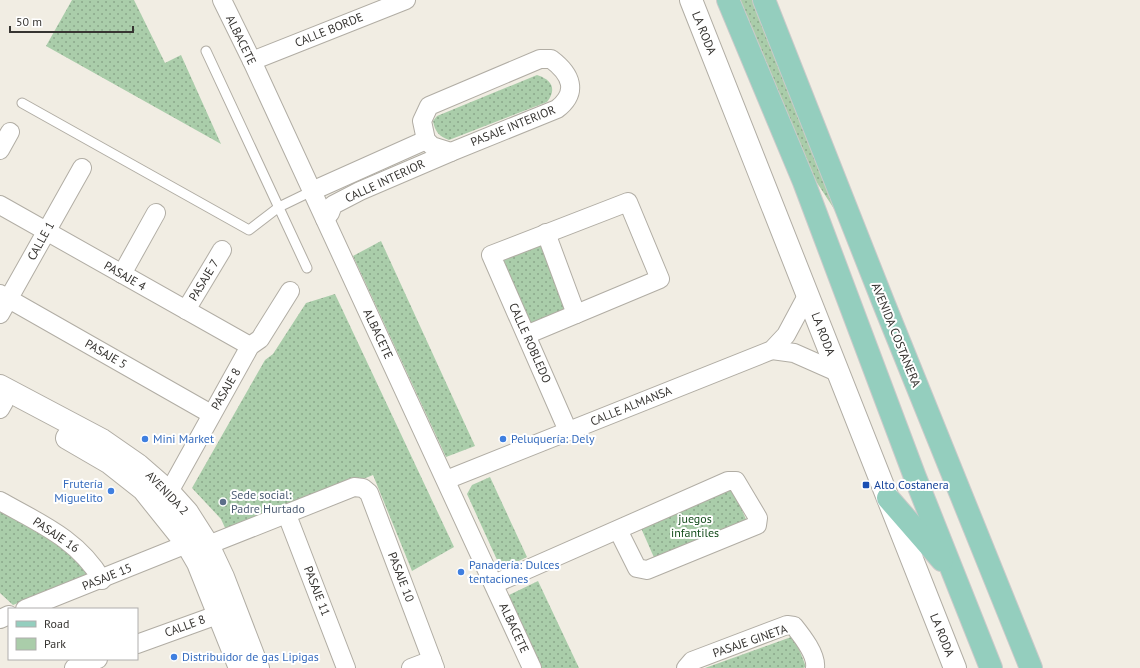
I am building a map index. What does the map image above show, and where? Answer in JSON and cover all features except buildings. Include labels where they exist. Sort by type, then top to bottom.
[{"type":"main road","points":[[728,0],[804,182],[954,576],[991,668]]},
{"type":"main road","name":"AVENIDA COSTANERA","points":[[764,0],[884,304],[1031,668]]},
{"type":"main road","points":[[888,498],[954,576]]},
{"type":"street","name":"ALBACETE","points":[[222,0],[252,61],[532,668]]},
{"type":"street","name":"CALLE BORDE","points":[[252,61],[406,0]]},
{"type":"street","name":"LA RODA","points":[[690,0],[808,294],[837,372],[955,668]]},
{"type":"street","name":"PASAJE INTERIOR","points":[[426,140],[422,130],[422,121],[429,106],[435,102],[540,59],[551,59],[566,73],[570,94],[566,102],[557,109],[451,152]]},
{"type":"street","points":[[0,150],[10,132]]},
{"type":"street","name":"CALLE INTERIOR","points":[[312,191],[426,140]]},
{"type":"street","points":[[426,140],[432,146],[451,152]]},
{"type":"street","name":"CALLE INTERIOR","points":[[325,219],[330,213],[333,205],[360,191],[451,152]]},
{"type":"street","name":"CALLE 1","points":[[0,314],[4,296],[47,231],[82,168]]},
{"type":"street","points":[[526,335],[660,279],[628,202],[546,233],[576,314]]},
{"type":"street","name":"PASAJE 4","points":[[0,205],[250,346]]},
{"type":"street","points":[[122,274],[156,214]]},
{"type":"street","name":"CALLE ROBLEDO","points":[[546,233],[491,255],[568,431]]},
{"type":"street","name":"PASAJE 7","points":[[186,310],[222,250]]},
{"type":"street","name":"PASAJE 8","points":[[169,492],[250,346],[260,339],[290,291]]},
{"type":"street","name":"CALLE ALMANSA","points":[[446,480],[772,350],[786,335],[808,294]]},
{"type":"street","name":"PASAJE 5","points":[[4,296],[211,414]]},
{"type":"street","name":"CALLE ALMANSA","points":[[772,350],[794,353],[837,372]]},
{"type":"street","name":"AVENIDA 2","points":[[1,399],[102,440],[138,465],[169,492],[187,512],[198,544],[198,563],[226,611],[244,629],[258,668]]},
{"type":"street","name":"AVENIDA 2","points":[[1,399],[92,452],[127,475],[198,544]]},
{"type":"street","points":[[494,584],[728,481],[736,481],[758,518],[757,525],[647,570],[637,568],[618,530]]},
{"type":"street","name":"PASAJE 15","points":[[28,608],[198,544],[288,515],[354,487],[363,488]]},
{"type":"street","name":"PASAJE 10","points":[[363,488],[368,493],[434,664]]},
{"type":"street","name":"PASAJE 16","points":[[0,501],[73,544],[93,565],[102,580]]},
{"type":"street","name":"PASAJE 11","points":[[288,515],[346,668]]},
{"type":"street","name":"AVENIDA 2","points":[[226,611],[240,668]]},
{"type":"street","name":"CALLE 8","points":[[138,644],[226,611]]},
{"type":"street","name":"PASAJE GINETA","points":[[686,668],[692,662],[787,625],[794,626],[800,633],[816,662],[815,668]]},
{"type":"street","points":[[74,668],[95,660]]},
{"type":"street","points":[[411,668],[434,664]]},
{"type":"lane","points":[[206,51],[280,207],[307,268]]},
{"type":"lane","points":[[22,103],[249,230],[280,207],[312,191]]},
{"type":"green space","points":[[72,0],[134,0],[165,63],[181,55],[221,144],[46,46]]},
{"type":"green space","points":[[738,0],[753,0],[842,221],[804,163]]},
{"type":"green space","points":[[537,75],[549,82],[551,86],[552,93],[547,102],[449,140],[436,131],[433,121],[437,116]]},
{"type":"green space","points":[[548,239],[574,310],[528,325],[500,259]]},
{"type":"green space","points":[[381,241],[475,446],[446,457],[353,256]]},
{"type":"green space","points":[[335,294],[454,547],[412,571],[373,475],[304,503],[232,543],[221,519],[192,488],[265,360],[273,354],[306,303]]},
{"type":"green space","points":[[490,477],[527,557],[504,568],[498,562],[467,494],[472,485]]},
{"type":"green space","name":"juegos infantiles","points":[[733,489],[748,524],[656,562],[641,528]]},
{"type":"green space","points":[[0,508],[71,551],[85,565],[86,576],[13,605],[0,593]]},
{"type":"green space","points":[[538,581],[579,668],[537,668],[505,597]]},
{"type":"green space","points":[[794,636],[806,667],[705,668]]},
{"type":"place","name":"Mini Market","points":[[145,439]]},
{"type":"place","name":"Peluquería: Dely","points":[[503,439]]},
{"type":"place","name":"Alto Costanera","points":[[866,485]]},
{"type":"place","name":"Frutería Miguelito","points":[[111,491]]},
{"type":"place","name":"Sede social: Padre Hurtado","points":[[223,502]]},
{"type":"place","name":"Panadería: Dulces tentaciones","points":[[461,572]]},
{"type":"place","name":"Distribuidor de gas Lipigas","points":[[174,657]]}]
